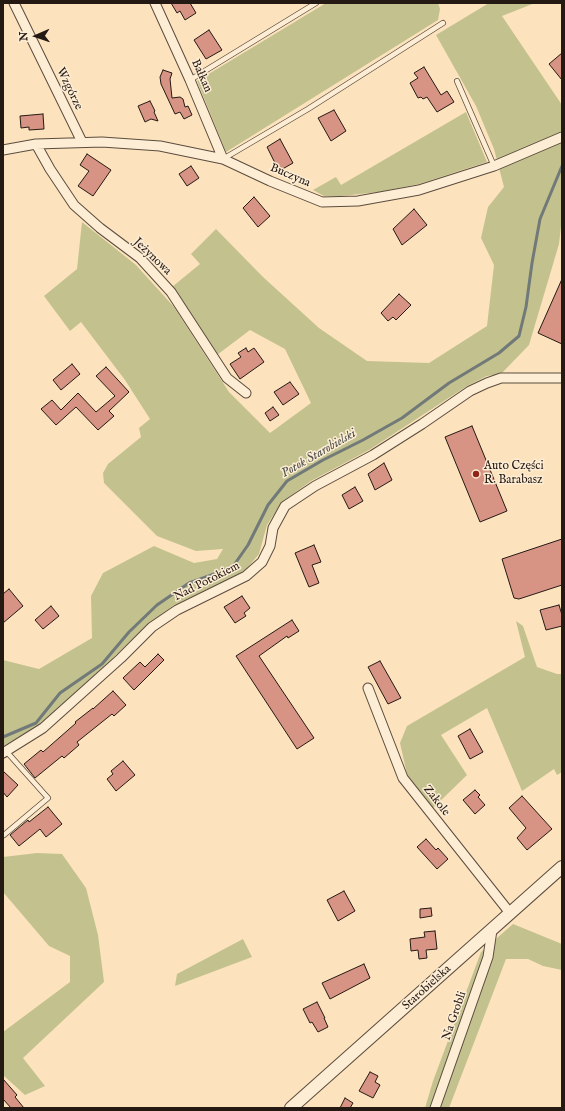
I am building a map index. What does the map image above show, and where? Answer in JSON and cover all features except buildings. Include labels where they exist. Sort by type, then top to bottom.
[{"type":"street","name":"Wzgórze","points":[[14,3],[82,142]]},
{"type":"street","name":"Bałkan","points":[[155,3],[190,80],[223,159]]},
{"type":"street","name":"Buczyna","points":[[3,150],[36,144],[82,142],[160,146],[223,159],[270,181],[322,202],[358,201],[419,190],[494,166],[562,137]]},
{"type":"street","name":"Jeżynowa","points":[[36,144],[50,169],[74,205],[100,228],[140,258],[171,292],[227,378],[246,392]]},
{"type":"street","name":"Nad Potokiem","points":[[5,752],[43,728],[121,658],[152,627],[177,610],[246,576],[262,562],[270,546],[273,528],[285,506],[314,486],[372,455],[422,424],[470,391],[487,383],[501,378],[562,378]]},
{"type":"street","name":"Zakole","points":[[368,688],[403,778],[510,914]]},
{"type":"street","name":"Starobielska","points":[[291,1108],[562,867]]},
{"type":"street","name":"Na Grobli","points":[[435,1108],[488,957],[492,930]]},
{"type":"lane","points":[[190,80],[316,3]]},
{"type":"lane","points":[[223,159],[308,109],[443,23]]},
{"type":"lane","points":[[458,81],[494,166]]},
{"type":"lane","points":[[4,835],[48,798],[5,752]]},
{"type":"shaded area","points":[[326,3],[438,3],[440,9],[438,20],[226,152],[197,81]]},
{"type":"shaded area","points":[[489,3],[535,3],[502,16],[562,105],[562,217],[559,244],[529,345],[501,374],[487,376],[467,386],[369,450],[311,481],[282,502],[267,525],[259,554],[244,572],[174,605],[147,625],[77,692],[37,727],[3,746],[3,660],[39,669],[92,638],[91,596],[103,573],[154,546],[194,563],[217,559],[223,549],[196,551],[157,536],[104,483],[103,473],[108,464],[141,437],[139,428],[150,419],[125,380],[81,322],[70,331],[44,296],[77,269],[82,222],[136,265],[174,307],[229,392],[270,433],[311,403],[285,349],[250,330],[217,355],[172,287],[200,264],[191,254],[216,229],[263,277],[319,328],[367,361],[429,363],[487,326],[494,265],[481,238],[488,207],[504,187],[494,149],[476,106],[436,35]]},
{"type":"shaded area","points":[[466,112],[487,162],[419,184],[379,192],[341,196],[324,196],[313,190],[336,177],[341,185]]},
{"type":"shaded area","points":[[516,621],[523,626],[537,667],[557,674],[562,674],[562,772],[557,775],[554,769],[522,791],[487,708],[441,735],[467,775],[433,808],[407,774],[400,743],[407,726],[525,657]]},
{"type":"shaded area","points":[[37,853],[62,854],[86,888],[98,935],[104,982],[23,1058],[45,1086],[25,1095],[3,1075],[3,1032],[70,982],[70,956],[49,946],[3,892],[3,857]]},
{"type":"shaded area","points":[[513,924],[562,944],[562,970],[543,966],[528,959],[506,959],[449,1108],[425,1108],[433,1081],[481,952]]},
{"type":"shaded area","points":[[243,939],[252,957],[175,986],[177,974]]},
{"type":"waterway","name":"Potok Starobielski","points":[[3,737],[36,723],[60,693],[102,664],[129,632],[157,605],[189,583],[220,572],[234,565],[248,545],[268,505],[287,481],[402,418],[449,383],[499,353],[519,336],[526,307],[540,219],[562,166]]},
{"type":"place","name":"Auto Części R. Barabasz","points":[[476,474]]}]
